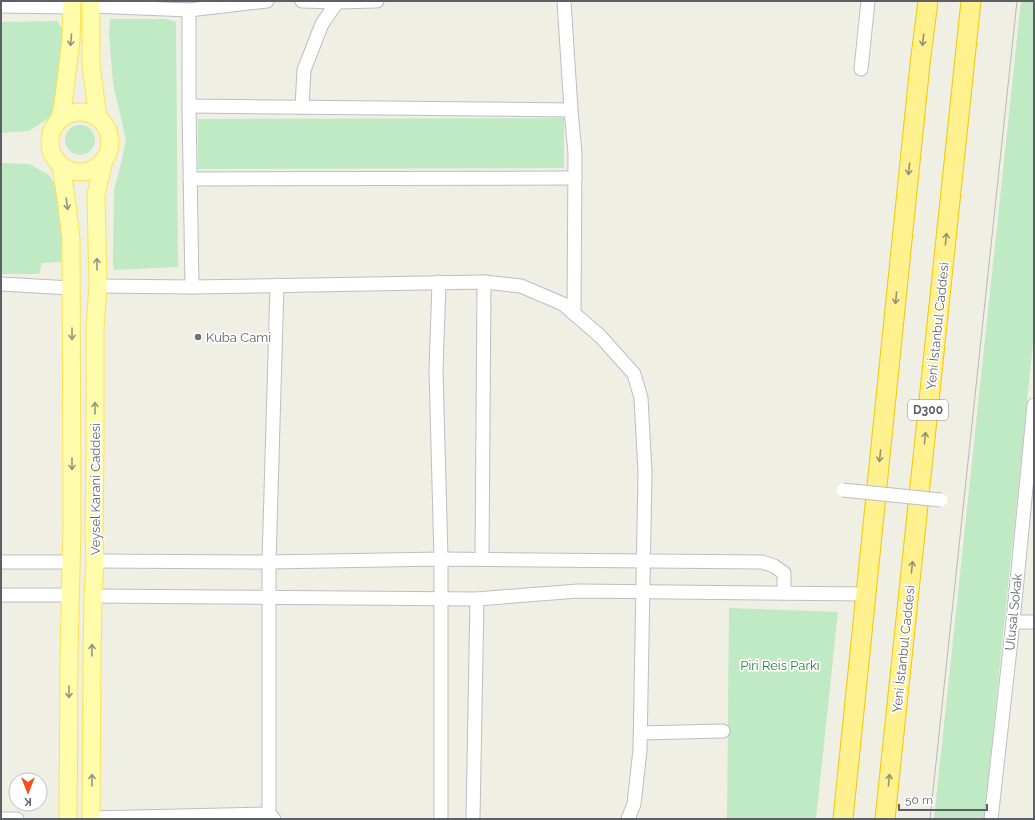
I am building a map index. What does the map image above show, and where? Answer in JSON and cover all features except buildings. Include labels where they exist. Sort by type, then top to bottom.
[{"type":"highway","points":[[843,819],[920,64],[928,1]]},
{"type":"highway","name":"Yeni İstanbul Caddesi","points":[[885,819],[971,1]]},
{"type":"main road","points":[[91,3],[91,66],[98,117]]},
{"type":"main road","points":[[60,119],[72,40],[72,4]]},
{"type":"main road","points":[[79,112],[89,113],[98,117],[105,124],[109,132],[109,152],[104,160],[98,167],[89,171],[79,172],[70,170],[61,165],[54,158],[50,148],[50,137],[53,128],[60,119],[68,114],[79,112]]},
{"type":"main road","name":"Veysel Karani Caddesi","points":[[91,818],[93,596],[95,561],[95,328],[98,286],[96,195],[104,160]]},
{"type":"main road","name":"Veysel Karani Caddesi","points":[[61,165],[71,239],[72,324],[68,819]]},
{"type":"street","points":[[91,3],[189,10],[267,1]]},
{"type":"street","points":[[302,1],[377,1]]},
{"type":"street","points":[[564,1],[575,153],[574,314]]},
{"type":"street","points":[[861,68],[868,1]]},
{"type":"street","points":[[302,107],[304,70],[322,24],[337,2]]},
{"type":"street","points":[[5,5],[72,4]]},
{"type":"street","points":[[189,10],[188,106],[192,287]]},
{"type":"street","points":[[188,106],[571,110]]},
{"type":"street","points":[[190,179],[575,178]]},
{"type":"street","points":[[439,282],[436,370],[441,559],[441,819]]},
{"type":"street","points":[[98,286],[192,287],[484,282],[521,286],[563,304],[600,336],[634,374],[641,398],[645,472],[641,733],[634,804],[628,819]]},
{"type":"street","points":[[482,559],[484,282]]},
{"type":"street","points":[[1,284],[71,288]]},
{"type":"street","points":[[91,818],[271,817],[269,562],[277,285]]},
{"type":"street","name":"Ulusal Sokak","points":[[991,819],[1013,622],[1034,405]]},
{"type":"street","points":[[843,490],[941,500]]},
{"type":"street","points":[[95,561],[269,562],[482,559],[762,562],[774,566],[784,573],[784,593]]},
{"type":"street","points":[[1,562],[71,562]]},
{"type":"street","points":[[93,596],[477,599],[578,592],[866,594]]},
{"type":"street","points":[[1,595],[70,595]]},
{"type":"street","points":[[473,819],[477,599]]},
{"type":"street","points":[[1013,622],[1034,622]]},
{"type":"street","points":[[641,733],[723,731]]},
{"type":"street","points":[[1,819],[17,819]]},
{"type":"green space","points":[[1021,1],[1034,1],[1034,334],[984,819],[934,819]]},
{"type":"green space","points":[[110,19],[166,19],[176,22],[178,267],[114,270],[114,190],[126,140],[113,83],[109,34]]},
{"type":"green space","points":[[57,21],[62,28],[63,66],[57,105],[49,118],[29,131],[1,133],[1,22]]},
{"type":"green space","points":[[564,118],[564,168],[198,169],[198,119]]},
{"type":"green space","points":[[80,125],[91,129],[95,140],[91,151],[80,155],[69,151],[65,140],[69,129]]},
{"type":"green space","points":[[1,163],[29,164],[49,175],[58,189],[63,219],[61,262],[42,263],[39,274],[1,274]]},
{"type":"green space","name":"Piri Reis Parkı","points":[[729,608],[838,612],[816,819],[727,819]]},
{"type":"tram line","points":[[930,819],[1017,1]]},
{"type":"place","name":"Kuba Cami","points":[[198,337]]}]
